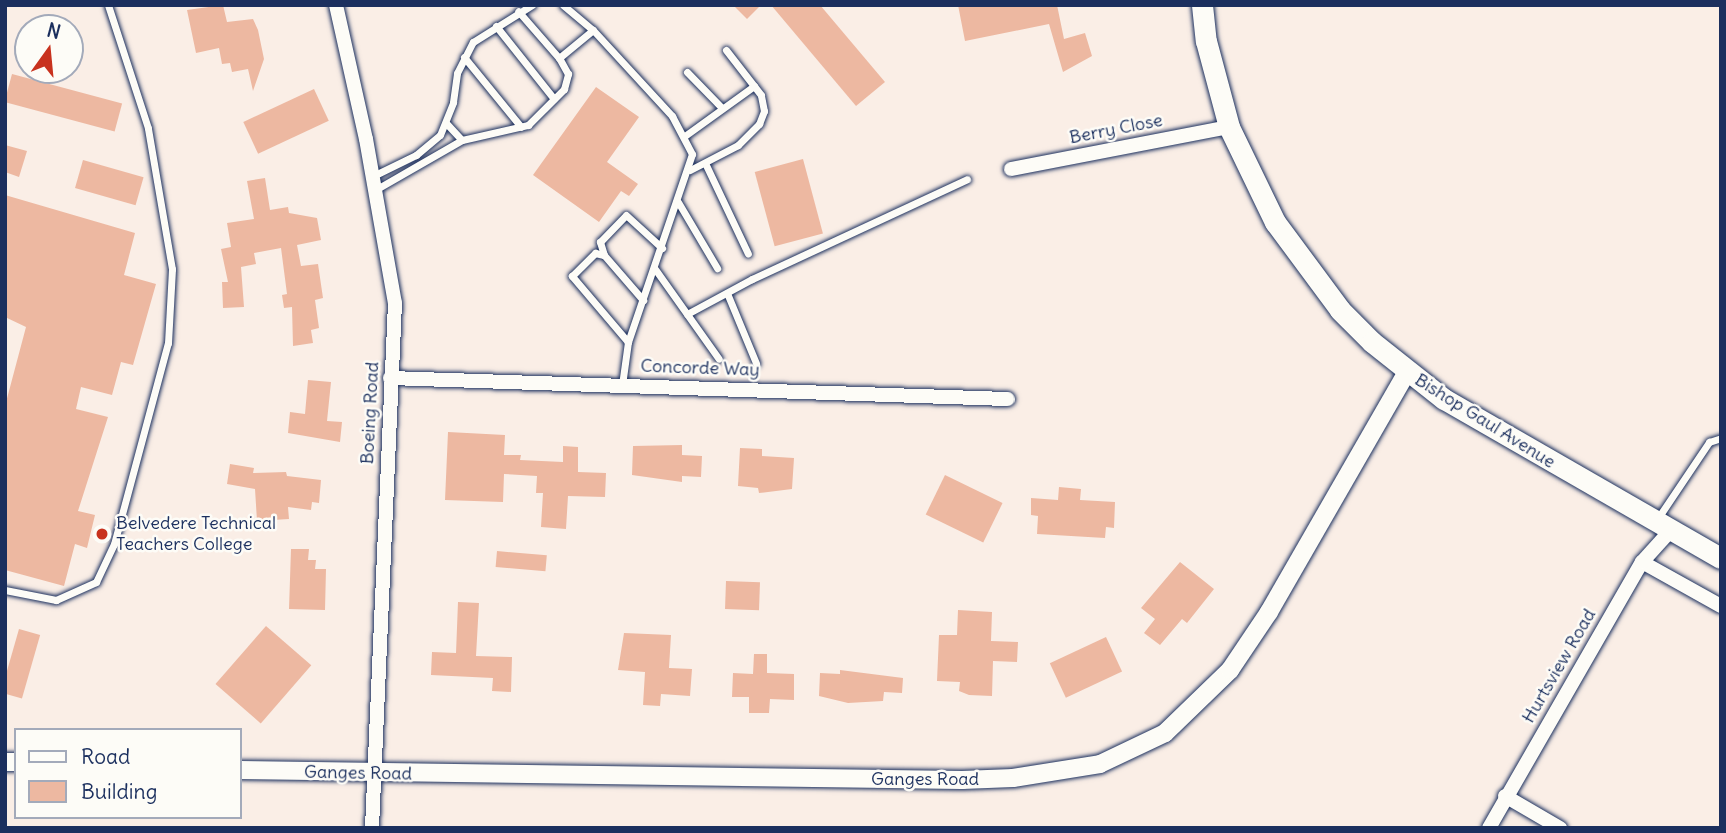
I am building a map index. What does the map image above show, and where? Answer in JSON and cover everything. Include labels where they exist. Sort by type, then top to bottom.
[{"type":"main road","name":"Bishop Gaul Avenue","points":[[1202,5],[1206,41],[1229,127],[1275,222],[1317,284],[1407,372],[1444,400],[1721,558]]},
{"type":"street","name":"Boeing Road","points":[[336,5],[374,183],[394,303],[372,828]]},
{"type":"street","name":"Berry Close","points":[[1011,169],[1229,127]]},
{"type":"street","name":"Ganges Road","points":[[242,769],[373,774],[962,780],[1013,778],[1100,764],[1165,733],[1230,670],[1269,612],[1407,372]]},
{"type":"street","name":"Concorde Way","points":[[390,378],[1008,399]]},
{"type":"street","name":"Hurtsview Road","points":[[1489,828],[1505,796],[1663,526]]},
{"type":"street","points":[[1642,562],[1721,606]]},
{"type":"street","points":[[1505,796],[1560,828]]},
{"type":"lane","points":[[5,590],[56,600],[96,582],[114,544],[168,343],[172,270],[148,128],[108,5]]},
{"type":"lane","points":[[374,183],[416,155],[446,123],[464,57],[473,42],[518,10],[532,5]]},
{"type":"lane","points":[[563,5],[593,30],[686,135],[692,154],[690,170],[628,342],[622,385]]},
{"type":"lane","points":[[374,183],[462,140],[521,127],[554,99],[567,80],[559,58],[518,10]]},
{"type":"lane","points":[[496,26],[554,99]]},
{"type":"lane","points":[[559,58],[593,30]]},
{"type":"lane","points":[[690,170],[706,165],[738,145],[759,124],[764,111],[754,86],[726,50]]},
{"type":"lane","points":[[464,57],[521,127]]},
{"type":"lane","points":[[687,72],[721,107]]},
{"type":"lane","points":[[686,135],[721,107],[754,86]]},
{"type":"lane","points":[[446,123],[462,140]]},
{"type":"lane","points":[[706,165],[748,254]]},
{"type":"lane","points":[[687,314],[967,179]]},
{"type":"lane","points":[[678,202],[717,268]]},
{"type":"lane","points":[[643,300],[604,255],[600,242],[626,215],[662,248]]},
{"type":"lane","points":[[604,255],[595,253],[571,279],[628,342]]},
{"type":"lane","points":[[655,269],[719,359]]},
{"type":"lane","points":[[727,293],[757,363]]},
{"type":"lane","points":[[1663,526],[1709,442],[1721,439]]},
{"type":"building","points":[[223,5],[227,22],[253,19],[258,30],[264,59],[253,91],[248,69],[232,72],[230,63],[222,64],[219,48],[196,53],[187,10]]},
{"type":"building","points":[[733,5],[761,5],[747,19]]},
{"type":"building","points":[[771,5],[820,5],[885,82],[856,106]]},
{"type":"building","points":[[958,5],[1057,5],[1064,39],[1085,33],[1092,56],[1063,72],[1049,24],[965,41]]},
{"type":"building","points":[[12,74],[14,84],[49,84],[122,104],[115,132],[5,100]]},
{"type":"building","points":[[596,87],[639,117],[607,162],[638,184],[629,196],[621,191],[599,222],[533,175]]},
{"type":"building","points":[[314,89],[329,121],[258,154],[243,122]]},
{"type":"building","points":[[5,145],[27,151],[19,177],[5,172]]},
{"type":"building","points":[[803,159],[823,233],[775,246],[755,172]]},
{"type":"building","points":[[83,160],[144,177],[136,205],[75,188]]},
{"type":"building","points":[[265,178],[270,210],[288,207],[289,213],[317,218],[321,240],[297,245],[301,266],[318,264],[323,298],[315,300],[319,328],[311,330],[313,343],[293,346],[292,307],[284,308],[282,295],[287,294],[281,248],[254,253],[256,264],[241,267],[244,307],[223,308],[222,282],[228,282],[221,249],[231,247],[227,223],[254,219],[247,181]]},
{"type":"building","points":[[5,195],[135,233],[124,275],[156,284],[133,365],[121,362],[112,395],[81,387],[76,409],[108,417],[78,511],[95,515],[87,548],[75,544],[64,586],[5,570],[5,406],[26,327],[5,317]]},
{"type":"building","points":[[308,380],[331,382],[327,421],[342,422],[340,442],[288,433],[290,412],[305,414]]},
{"type":"building","points":[[448,432],[505,435],[504,455],[521,455],[520,460],[563,462],[563,446],[578,447],[578,472],[606,473],[605,497],[568,496],[566,529],[541,527],[543,493],[536,493],[537,476],[504,474],[503,502],[445,500]]},
{"type":"building","points":[[682,445],[682,455],[702,456],[701,477],[682,476],[682,482],[632,475],[633,446]]},
{"type":"building","points":[[740,448],[762,449],[762,456],[794,458],[792,489],[759,493],[758,488],[738,486]]},
{"type":"building","points":[[230,464],[254,468],[253,473],[286,472],[287,476],[321,480],[319,503],[312,502],[311,510],[288,507],[289,519],[257,521],[255,489],[227,484]]},
{"type":"building","points":[[945,475],[1003,503],[983,543],[926,515]]},
{"type":"building","points":[[1059,487],[1081,489],[1080,500],[1115,502],[1114,528],[1106,527],[1105,538],[1037,534],[1038,516],[1031,515],[1031,498],[1058,500]]},
{"type":"building","points":[[291,549],[309,549],[308,560],[316,560],[315,569],[326,569],[325,610],[289,609]]},
{"type":"building","points":[[497,551],[547,555],[545,571],[496,567]]},
{"type":"building","points":[[1180,562],[1214,589],[1187,623],[1182,619],[1160,645],[1144,633],[1155,619],[1141,608]]},
{"type":"building","points":[[726,581],[760,582],[759,610],[725,609]]},
{"type":"building","points":[[458,602],[479,603],[476,656],[512,657],[511,692],[492,691],[493,678],[431,675],[432,652],[456,653]]},
{"type":"building","points":[[958,610],[992,612],[991,641],[1018,642],[1017,662],[993,661],[992,696],[969,695],[959,691],[960,682],[937,681],[939,635],[957,635]]},
{"type":"building","points":[[266,626],[311,665],[261,723],[215,684]]},
{"type":"building","points":[[19,629],[40,635],[22,699],[5,694],[5,678]]},
{"type":"building","points":[[624,633],[671,635],[669,668],[692,669],[690,696],[661,694],[660,706],[643,705],[645,672],[618,670]]},
{"type":"building","points":[[1106,637],[1122,671],[1066,698],[1050,663]]},
{"type":"building","points":[[754,654],[767,654],[767,673],[794,674],[794,700],[770,699],[769,713],[749,713],[749,697],[732,697],[733,673],[753,674]]},
{"type":"building","points":[[840,670],[903,678],[902,693],[884,692],[883,701],[848,703],[819,696],[820,673],[840,674]]},
{"type":"place","name":"Belvedere Technical Teachers College","points":[[102,534]]}]
